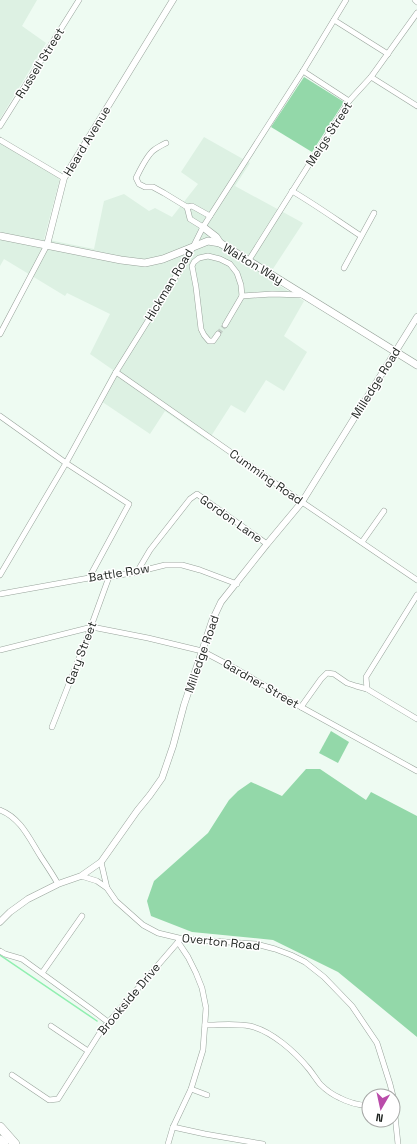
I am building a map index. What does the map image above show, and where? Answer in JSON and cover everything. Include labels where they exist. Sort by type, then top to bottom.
[{"type":"highway","points":[[0,1127],[15,1144]]},
{"type":"highway","points":[[0,1140],[4,1144]]},
{"type":"main road","points":[[203,227],[216,237],[220,244]]},
{"type":"main road","name":"Walton Way","points":[[0,236],[121,260],[145,263],[163,259],[208,241],[220,244],[249,260],[417,365]]},
{"type":"street","name":"Russell Street","points":[[0,126],[79,0]]},
{"type":"street","name":"Heard Avenue","points":[[0,334],[48,245],[64,178],[173,0]]},
{"type":"street","name":"Hickman Road","points":[[0,575],[66,463],[116,372],[189,255],[203,227],[303,71],[346,0]]},
{"type":"street","name":"Meigs Street","points":[[249,260],[349,101],[371,77],[417,13]]},
{"type":"street","points":[[334,20],[388,54]]},
{"type":"street","points":[[303,71],[349,101]]},
{"type":"street","points":[[371,77],[417,106]]},
{"type":"street","points":[[0,140],[64,178]]},
{"type":"street","points":[[166,143],[153,151],[136,178],[139,184],[164,192],[186,207],[190,219],[203,227]]},
{"type":"street","points":[[292,191],[315,204],[361,236]]},
{"type":"street","points":[[186,207],[192,206],[210,216]]},
{"type":"street","points":[[344,268],[374,213]]},
{"type":"street","points":[[189,255],[194,262]]},
{"type":"street","points":[[218,334],[213,341],[209,342],[201,329],[192,266],[199,258],[208,256],[220,259],[230,264],[237,273],[242,296],[225,325]]},
{"type":"street","points":[[242,296],[272,294],[304,295]]},
{"type":"street","name":"Milledge Road","points":[[0,922],[10,912],[28,899],[58,884],[81,876],[101,862],[162,778],[212,621],[222,602],[302,502],[417,317]]},
{"type":"street","name":"Cumming Road","points":[[116,372],[302,502],[417,580]]},
{"type":"street","points":[[0,416],[66,463],[129,504],[89,578]]},
{"type":"street","name":"Gordon Lane","points":[[137,572],[150,550],[190,499],[197,494],[267,544]]},
{"type":"street","points":[[362,542],[384,511]]},
{"type":"street","name":"Battle Row","points":[[0,594],[89,578],[109,577],[165,565],[182,565],[237,584]]},
{"type":"street","name":"Gary Street","points":[[52,727],[92,627],[109,577]]},
{"type":"street","points":[[367,689],[366,677],[417,595]]},
{"type":"street","name":"Gardner Street","points":[[0,650],[92,627],[202,651],[250,676],[301,707],[417,771]]},
{"type":"street","points":[[301,707],[327,673],[334,674],[347,682],[367,689],[417,719]]},
{"type":"street","points":[[0,810],[6,812],[15,819],[27,834],[52,872],[58,884]]},
{"type":"street","name":"Overton Road","points":[[101,862],[107,888],[116,901],[143,926],[158,933],[183,938],[256,944],[275,949],[306,962],[324,977],[352,1006],[374,1038],[391,1088]]},
{"type":"street","name":"Overton Road","points":[[81,876],[96,881],[107,888]]},
{"type":"street","points":[[42,973],[82,916]]},
{"type":"street","name":"Brookside Drive","points":[[12,1075],[50,1100],[58,1099],[101,1031],[183,938]]},
{"type":"street","points":[[168,1144],[173,1127],[191,1089],[203,1050],[206,1008],[202,988],[196,972],[178,942]]},
{"type":"street","points":[[0,951],[22,959],[108,1022]]},
{"type":"street","points":[[204,1025],[237,1024],[251,1026],[264,1032],[282,1042],[296,1054],[319,1083],[329,1091],[340,1098],[354,1104],[361,1105]]},
{"type":"street","points":[[50,1026],[88,1052]]},
{"type":"street","points":[[191,1089],[207,1095]]},
{"type":"street","points":[[173,1127],[263,1144]]},
{"type":"street","name":"Overton Road","points":[[396,1128],[398,1144]]},
{"type":"shaded area","points":[[0,0],[37,0],[22,26],[46,43],[0,119]]},
{"type":"shaded area","points":[[204,137],[250,163],[235,186],[303,223],[267,278],[304,301],[284,336],[307,352],[284,391],[266,380],[245,413],[231,405],[208,441],[165,411],[150,434],[98,399],[113,370],[90,354],[110,314],[67,293],[65,296],[4,259],[0,266],[0,143],[60,178],[44,239],[94,249],[104,201],[124,194],[149,211],[155,208],[172,217],[198,184],[181,172]]},
{"type":"green space","points":[[304,77],[344,102],[312,152],[271,127]]},
{"type":"green space","points":[[331,731],[349,742],[338,763],[319,753]]},
{"type":"green space","points":[[306,769],[320,769],[366,800],[371,792],[417,816],[417,1037],[338,972],[273,940],[192,932],[151,916],[147,901],[154,881],[208,833],[229,800],[238,791],[251,782],[282,796]]},
{"type":"waterway","points":[[0,955],[97,1021]]},
{"type":"tunnel","points":[[218,334],[225,325]]}]
